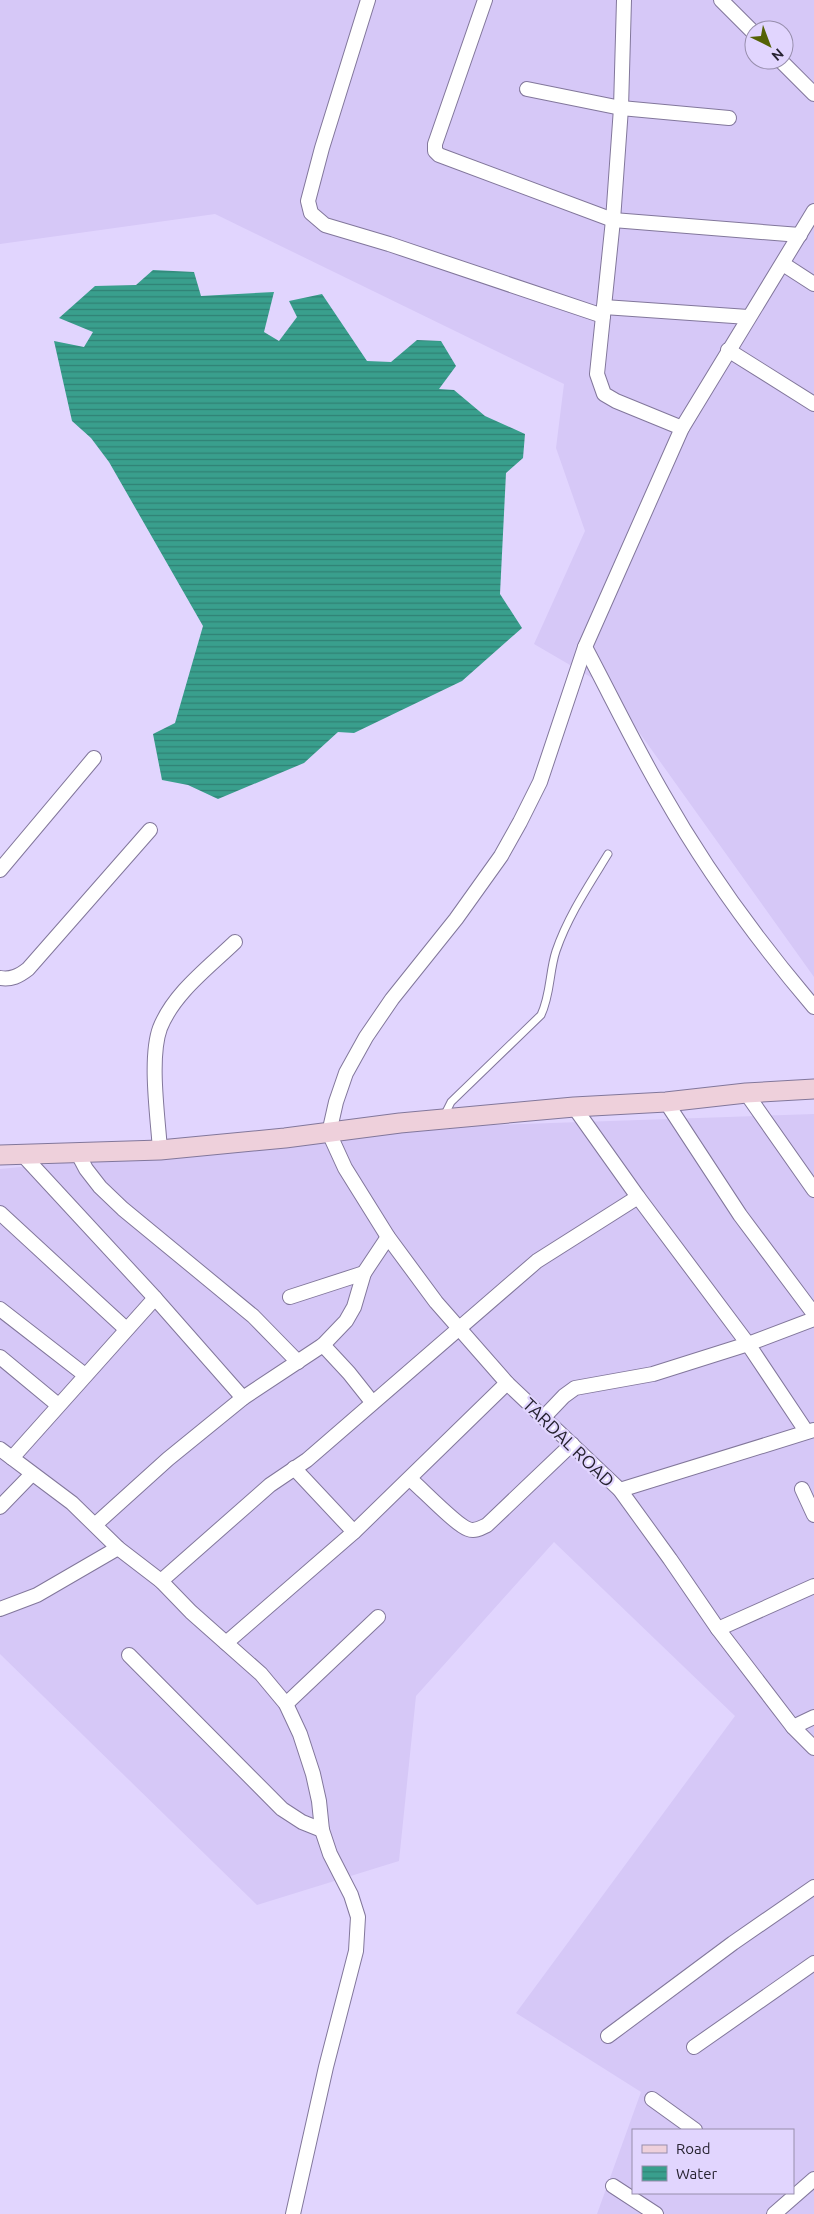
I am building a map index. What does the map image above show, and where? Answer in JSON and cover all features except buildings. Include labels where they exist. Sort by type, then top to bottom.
[{"type":"main road","points":[[0,1155],[160,1150],[329,1133],[400,1122],[574,1107],[666,1102],[746,1092],[814,1089]]},
{"type":"street","points":[[368,0],[322,148],[308,201],[311,213],[325,225],[603,312],[748,317]]},
{"type":"street","points":[[485,0],[435,144],[436,151],[444,158],[613,220],[800,235]]},
{"type":"street","points":[[624,0],[621,108],[613,220],[597,374],[604,394],[616,401],[682,428]]},
{"type":"street","points":[[721,0],[744,24]]},
{"type":"street","points":[[790,70],[814,94]]},
{"type":"street","points":[[527,89],[621,108],[729,118]]},
{"type":"street","points":[[329,1133],[336,1102],[346,1074],[366,1038],[392,999],[456,918],[501,856],[520,822],[540,782],[584,647],[682,428],[814,211]]},
{"type":"street","points":[[783,264],[814,284]]},
{"type":"street","points":[[728,350],[814,404]]},
{"type":"street","points":[[584,647],[663,794],[720,887],[775,961],[814,1007]]},
{"type":"street","points":[[0,870],[94,758]]},
{"type":"street","points":[[0,978],[7,979],[20,976],[28,970],[150,830]]},
{"type":"street","points":[[160,1150],[155,1058],[160,1029],[171,1008],[190,985],[235,942]]},
{"type":"street","points":[[746,1092],[814,1190]]},
{"type":"street","points":[[666,1102],[740,1215],[814,1314]]},
{"type":"street","points":[[574,1107],[810,1431],[620,1490]]},
{"type":"street","name":"TARDAL ROAD","points":[[329,1133],[345,1168],[388,1237],[436,1302],[507,1383],[620,1490],[670,1558],[718,1629],[793,1727],[814,1748]]},
{"type":"street","points":[[77,1152],[86,1169],[122,1210],[253,1316],[298,1362]]},
{"type":"street","points":[[21,1154],[155,1298],[243,1398]]},
{"type":"street","points":[[161,1581],[270,1485],[307,1460],[458,1327],[537,1261],[638,1197]]},
{"type":"street","points":[[0,1213],[126,1329]]},
{"type":"street","points":[[96,1524],[168,1459],[243,1398],[323,1345],[346,1321],[354,1307],[364,1273],[388,1237]]},
{"type":"street","points":[[290,1297],[364,1273]]},
{"type":"street","points":[[12,1458],[155,1298]]},
{"type":"street","points":[[0,1309],[85,1375]]},
{"type":"street","points":[[544,1417],[564,1396],[575,1388],[653,1374],[748,1344],[814,1319]]},
{"type":"street","points":[[323,1345],[372,1402]]},
{"type":"street","points":[[0,1358],[58,1405]]},
{"type":"street","points":[[226,1643],[354,1532],[507,1383]]},
{"type":"street","points":[[410,1479],[468,1529],[478,1530],[487,1525],[572,1444]]},
{"type":"street","points":[[0,1449],[72,1503],[96,1524],[118,1548],[161,1581],[191,1612],[261,1674],[286,1704],[300,1734],[313,1774],[319,1801],[322,1830],[330,1854],[351,1895],[358,1918],[356,1951],[326,2067],[293,2214]]},
{"type":"street","points":[[294,1468],[354,1532]]},
{"type":"street","points":[[0,1507],[32,1474]]},
{"type":"street","points":[[802,1489],[814,1515]]},
{"type":"street","points":[[0,1609],[37,1594],[118,1548]]},
{"type":"street","points":[[718,1629],[814,1586]]},
{"type":"street","points":[[286,1704],[378,1617]]},
{"type":"street","points":[[129,1655],[282,1809],[302,1822],[322,1830]]},
{"type":"street","points":[[793,1727],[814,1717]]},
{"type":"street","points":[[608,2036],[733,1943],[814,1887]]},
{"type":"street","points":[[694,2047],[814,1963]]},
{"type":"street","points":[[652,2099],[694,2129]]},
{"type":"street","points":[[794,2190],[814,2178]]},
{"type":"street","points":[[613,2186],[656,2214]]},
{"type":"street","points":[[774,2214],[786,2195]]},
{"type":"lane","points":[[442,1119],[451,1102],[541,1015],[548,1000],[556,952],[572,912],[608,854]]},
{"type":"shaded area","points":[[0,0],[814,0],[814,977],[606,686],[534,644],[585,531],[556,448],[564,384],[215,214],[0,244]]},
{"type":"shaded area","points":[[814,1114],[814,2214],[597,2214],[641,2092],[516,2013],[735,1716],[554,1542],[416,1696],[399,1861],[257,1905],[0,1654],[0,1169],[436,1127]]},
{"type":"water","points":[[153,270],[194,272],[201,296],[274,292],[264,332],[279,341],[297,317],[289,301],[322,294],[367,361],[391,362],[417,340],[441,341],[456,366],[439,389],[454,390],[485,416],[525,434],[523,458],[506,473],[500,594],[522,628],[462,681],[354,733],[338,732],[304,763],[218,799],[188,785],[162,780],[153,734],[175,723],[203,626],[109,462],[91,438],[72,421],[54,341],[84,347],[93,332],[59,318],[95,286],[136,285]]}]
